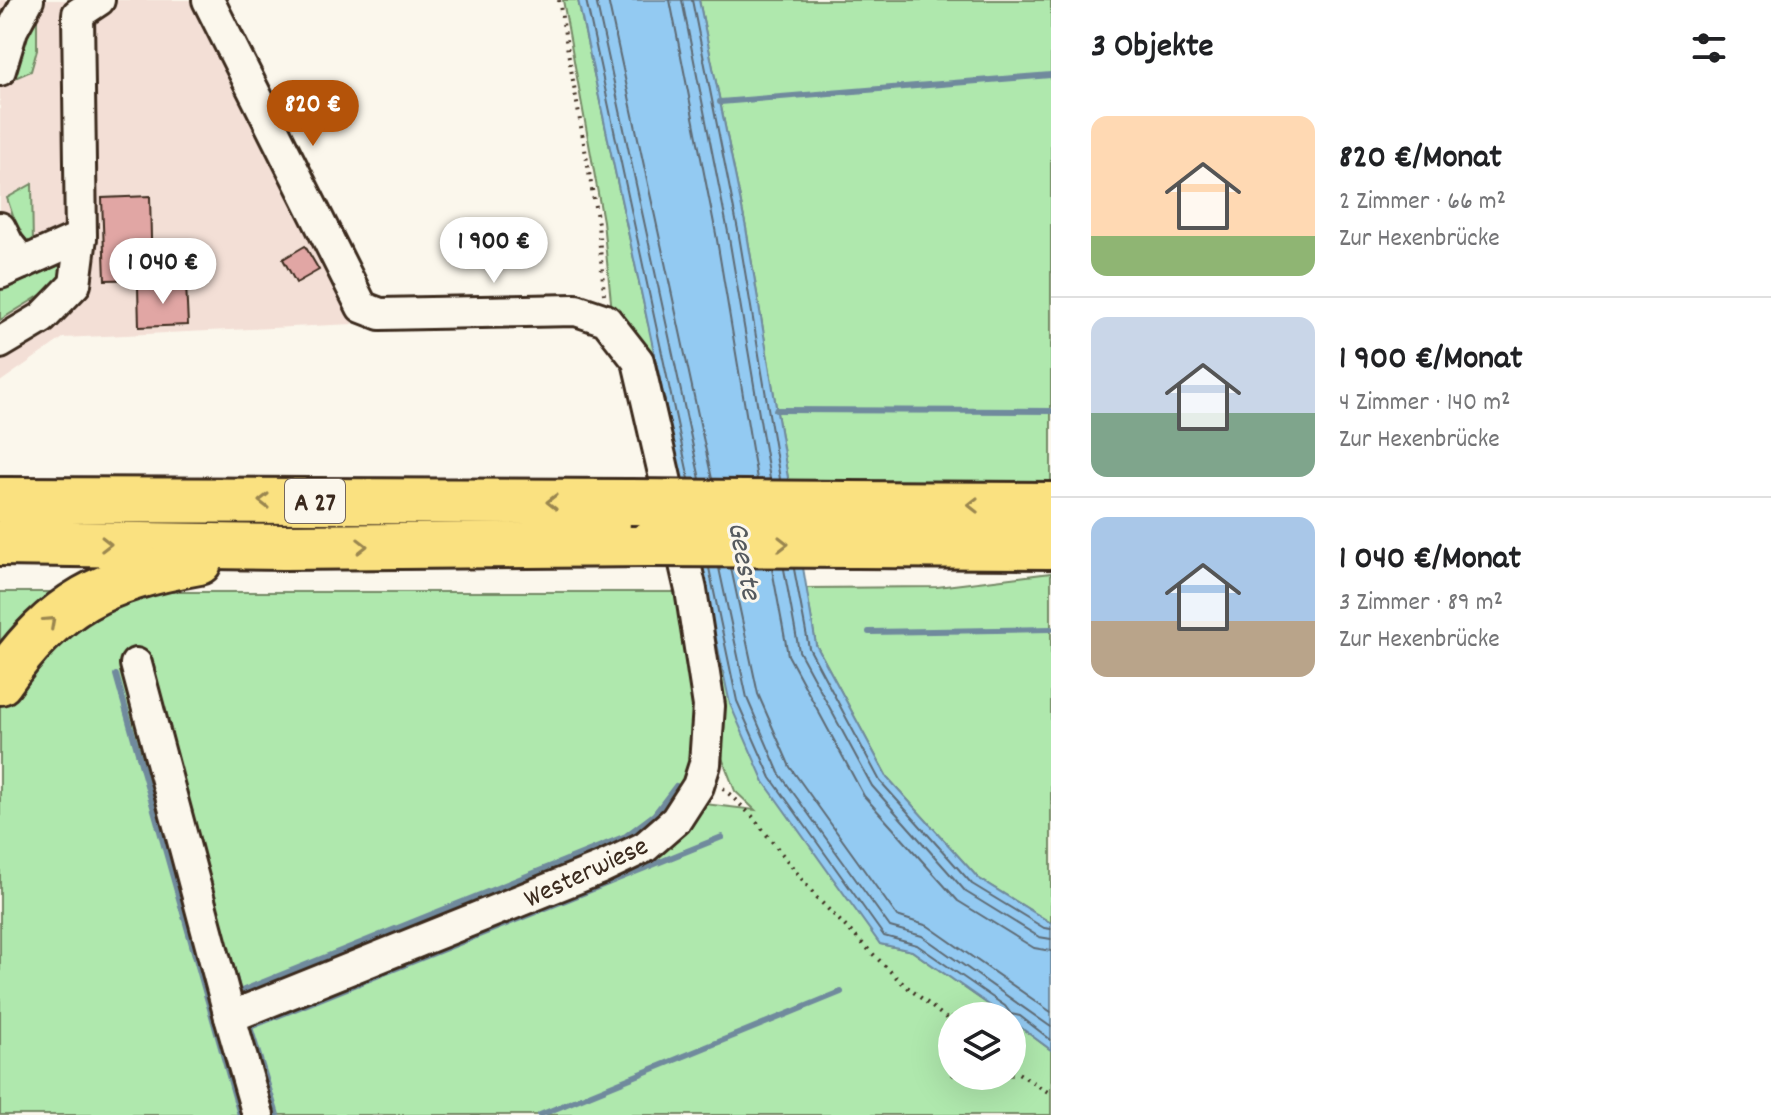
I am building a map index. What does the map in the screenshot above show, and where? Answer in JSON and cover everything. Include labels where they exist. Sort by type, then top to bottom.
[{"type":"highway","name":"A 27","points":[[0,500],[630,502],[1051,546]]},
{"type":"highway","name":"A 27","points":[[0,543],[284,547],[649,544],[1051,505]]},
{"type":"highway","points":[[0,682],[42,629],[67,607],[93,592],[135,577],[284,547]]},
{"type":"street","points":[[0,70],[12,30],[28,0]]},
{"type":"street","points":[[208,0],[362,307],[380,314],[576,310],[606,320]]},
{"type":"street","points":[[0,343],[42,318],[75,284],[81,237],[82,5]]},
{"type":"street","points":[[0,228],[8,244],[11,268],[81,237]]},
{"type":"street","name":"Westerwiese","points":[[230,1017],[601,868],[645,847],[676,820],[698,786],[705,764],[709,706],[691,590],[638,361],[606,320]]},
{"type":"street","points":[[136,664],[258,1115]]},
{"type":"path","points":[[559,0],[598,224],[606,320]]},
{"type":"path","points":[[705,764],[726,792],[752,816],[816,897],[900,981],[938,1012]]},
{"type":"path","points":[[1026,1078],[1051,1094]]},
{"type":"shaded area","points":[[0,0],[196,0],[353,324],[63,338],[0,382]]},
{"type":"green space","points":[[563,0],[578,0],[648,324],[880,944],[912,951],[985,1002],[938,1002],[938,1090],[1026,1090],[1026,1031],[1051,1050],[1051,1115],[0,1115],[0,592],[677,592],[699,696],[687,820],[705,804],[755,810],[735,791],[717,745],[612,312],[603,221]]},
{"type":"green space","points":[[699,0],[1051,0],[1051,485],[789,484],[746,228]]},
{"type":"green space","points":[[37,15],[37,50],[31,71],[6,82],[28,16]]},
{"type":"green space","points":[[32,184],[33,246],[18,231],[7,198]]},
{"type":"green space","points":[[60,265],[63,273],[44,293],[0,320],[0,288]]},
{"type":"green space","points":[[1051,573],[1051,923],[978,878],[887,777],[816,645],[806,588],[937,587]]},
{"type":"water","name":"Geeste","points":[[578,0],[699,0],[746,228],[816,645],[887,777],[978,878],[1051,923],[1051,1050],[1026,1031],[1026,1002],[985,1002],[912,951],[880,944],[764,782],[730,704]]},
{"type":"building","points":[[150,196],[152,279],[105,280],[102,198]]},
{"type":"building","points":[[305,246],[319,270],[296,283],[283,259]]},
{"type":"building","points":[[186,284],[188,325],[139,327],[138,287]]},
{"type":"waterway","points":[[720,102],[1051,75]]},
{"type":"waterway","points":[[776,410],[1051,411]]},
{"type":"waterway","points":[[869,632],[1051,629]]},
{"type":"waterway","points":[[116,675],[240,1115]]},
{"type":"waterway","points":[[235,977],[239,992],[626,836],[654,815],[676,786]]},
{"type":"waterway","points":[[277,1115],[250,1027],[722,837]]},
{"type":"waterway","points":[[540,1115],[841,992]]}]
